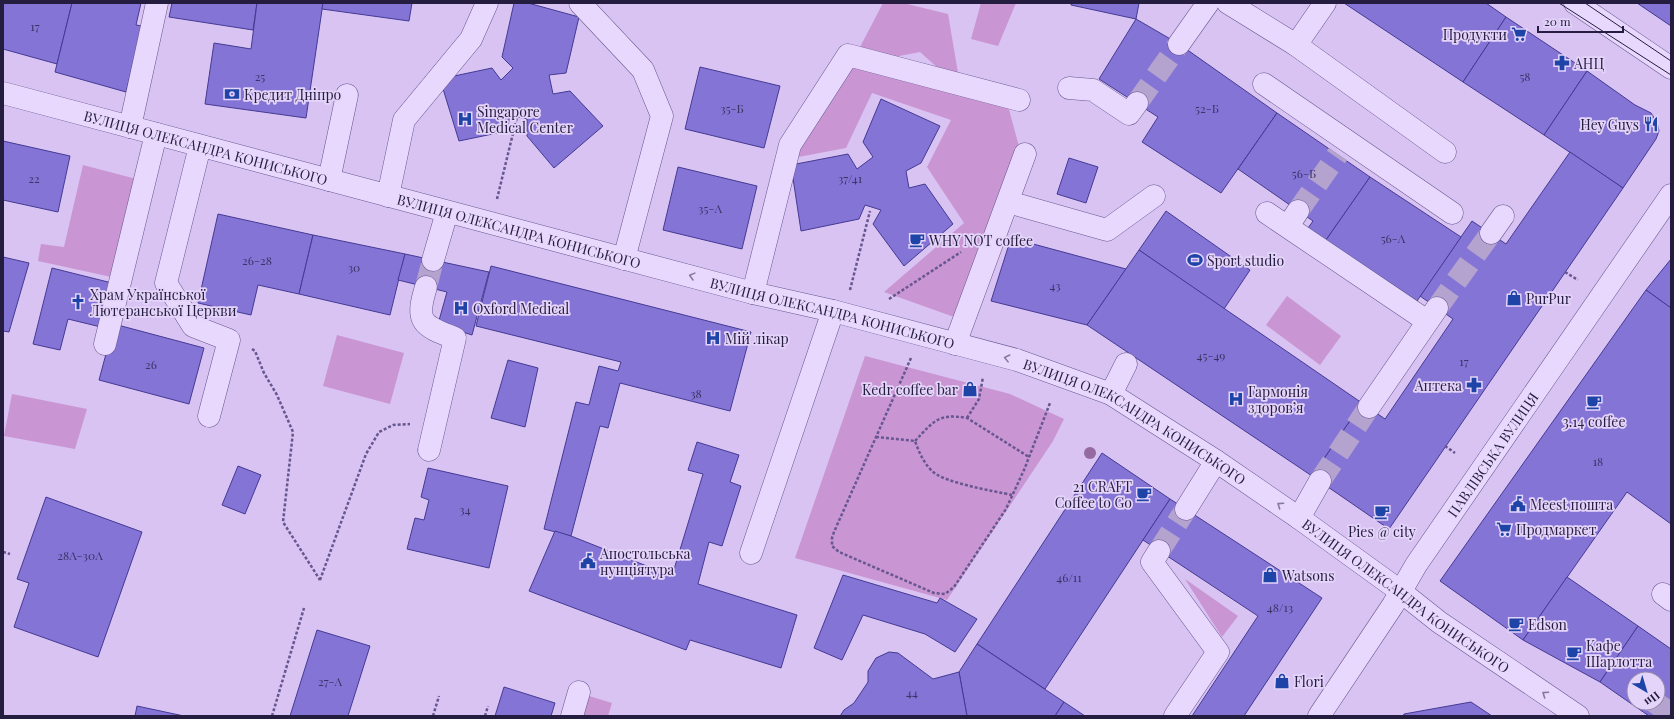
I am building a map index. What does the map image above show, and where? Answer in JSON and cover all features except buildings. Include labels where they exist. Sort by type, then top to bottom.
[{"type":"street","points":[[130,127],[157,3]]},
{"type":"street","points":[[388,196],[404,120],[471,39],[487,3]]},
{"type":"street","points":[[580,3],[643,70],[662,116],[624,259]]},
{"type":"street","points":[[1179,44],[1208,3]]},
{"type":"street","points":[[1228,3],[1296,45],[1445,152]]},
{"type":"street","points":[[1296,45],[1325,3]]},
{"type":"street","points":[[1575,3],[1671,68]]},
{"type":"street","points":[[753,293],[790,145],[848,56],[1019,100]]},
{"type":"street","points":[[1264,84],[1342,148],[1452,213]]},
{"type":"street","points":[[1069,88],[1093,90],[1129,114],[1137,103]]},
{"type":"street","name":"ВУЛИЦЯ ОЛЕКСАНДРА КОНИСЬКОГО","points":[[3,93],[753,293],[841,303],[955,344],[1017,360],[1111,394],[1216,461],[1299,518],[1400,591],[1439,622],[1578,716]]},
{"type":"street","points":[[329,180],[347,95]]},
{"type":"street","points":[[105,344],[156,134]]},
{"type":"street","points":[[200,146],[166,283],[193,326],[229,340],[209,416]]},
{"type":"street","points":[[955,344],[1026,154]]},
{"type":"street","name":"ПАВЛІВСЬКА ВУЛИЦЯ","points":[[1319,716],[1393,605],[1416,565],[1671,195]]},
{"type":"street","points":[[1008,202],[1107,230],[1154,196]]},
{"type":"street","points":[[434,260],[447,212]]},
{"type":"street","points":[[1267,212],[1293,219],[1432,315],[1368,407]]},
{"type":"street","points":[[426,287],[420,305],[421,316],[427,325],[455,338],[431,440]]},
{"type":"street","points":[[751,553],[841,303]]},
{"type":"street","points":[[1111,394],[1126,364]]},
{"type":"street","points":[[1186,508],[1216,461]]},
{"type":"street","points":[[1299,518],[1320,481]]},
{"type":"street","points":[[1159,551],[1152,562],[1218,652],[1175,716]]},
{"type":"street","points":[[572,716],[579,692]]},
{"type":"path","points":[[496,204],[517,117]]},
{"type":"path","points":[[841,303],[870,211]]},
{"type":"path","points":[[885,302],[963,250]]},
{"type":"path","points":[[1565,272],[1578,280]]},
{"type":"path","points":[[912,355],[832,538],[832,546],[839,552],[934,593],[945,594],[954,587],[1006,509],[1029,457],[1050,403]]},
{"type":"path","points":[[264,373],[277,395],[293,432],[283,522],[320,580],[358,474],[366,454],[379,432],[393,425],[405,423],[431,440]]},
{"type":"path","points":[[967,418],[979,398],[983,377]]},
{"type":"path","points":[[876,437],[914,441],[943,416],[967,418],[1029,457]]},
{"type":"path","points":[[914,441],[924,463],[933,472],[971,487],[1012,495]]},
{"type":"path","points":[[1445,446],[1455,453]]},
{"type":"path","points":[[3,552],[10,554]]},
{"type":"path","points":[[272,716],[304,608]]},
{"type":"path","points":[[433,716],[439,696]]},
{"type":"path","points":[[485,716],[488,706]]},
{"type":"shaded area","points":[[883,3],[903,3],[948,14],[958,73],[939,69],[920,52],[894,57],[859,49]]},
{"type":"shaded area","points":[[981,3],[1016,3],[998,46],[971,39]]},
{"type":"shaded area","points":[[852,64],[1008,106],[1020,150],[957,318],[884,292],[964,223],[927,167],[951,120],[872,93],[846,148],[793,158]]},
{"type":"shaded area","points":[[83,165],[140,180],[116,278],[38,261],[41,244],[64,247]]},
{"type":"shaded area","points":[[1287,296],[1341,336],[1320,365],[1266,325]]},
{"type":"shaded area","points":[[337,335],[404,353],[390,404],[323,386]]},
{"type":"shaded area","points":[[865,356],[1010,394],[1064,419],[1053,441],[947,600],[795,558]]},
{"type":"shaded area","points":[[12,394],[87,409],[75,449],[4,436]]},
{"type":"shaded area","points":[[1185,579],[1238,616],[1222,637]]},
{"type":"shaded area","points":[[589,696],[612,703],[608,716],[583,716]]},
{"type":"tunnel","points":[[1137,103],[1179,44]]},
{"type":"tunnel","points":[[1298,211],[1338,154]]},
{"type":"tunnel","points":[[1437,308],[1491,233]]},
{"type":"tunnel","points":[[426,287],[433,260]]},
{"type":"tunnel","points":[[1320,481],[1369,407]]},
{"type":"tunnel","points":[[1159,551],[1186,509]]},
{"type":"tunnel","points":[[1655,716],[1671,694]]},
{"type":"tram line","points":[[1559,3],[1671,75]]},
{"type":"tram line","points":[[1585,3],[1671,61]]},
{"type":"place","name":"Продукти","points":[[1519,34]]},
{"type":"place","name":"АНЦ","points":[[1562,63]]},
{"type":"place","name":"Кредит Дніпро","points":[[232,94]]},
{"type":"place","name":"Singapore Medical Center","points":[[465,119]]},
{"type":"place","name":"Hey Guys","points":[[1651,124]]},
{"type":"place","name":"WHY NOT coffee","points":[[917,240]]},
{"type":"place","name":"Sport studio","points":[[1195,260]]},
{"type":"place","name":"PurPur","points":[[1514,298]]},
{"type":"place","name":"Храм Української Лютеранської Церкви","points":[[78,302]]},
{"type":"place","name":"Oxford Medical","points":[[461,308]]},
{"type":"place","name":"Мій лікар","points":[[713,338]]},
{"type":"place","name":"Аптека","points":[[1474,385]]},
{"type":"place","name":"Kedr coffee bar","points":[[970,389]]},
{"type":"place","name":"Гармонія здоровʼя","points":[[1236,399]]},
{"type":"place","name":"3.14 coffee","points":[[1594,402]]},
{"type":"place","name":"21 CRAFT Coffee to Go","points":[[1144,494]]},
{"type":"place","name":"Meest пошта","points":[[1518,504]]},
{"type":"place","name":"Pies @ city","points":[[1382,512]]},
{"type":"place","name":"Продмаркет","points":[[1504,529]]},
{"type":"place","name":"Апостольська нунціятура","points":[[588,561]]},
{"type":"place","name":"Watsons","points":[[1270,575]]},
{"type":"place","name":"Edson","points":[[1516,624]]},
{"type":"place","name":"Кафе Шарлотта","points":[[1574,653]]},
{"type":"place","name":"Flori","points":[[1282,681]]}]
